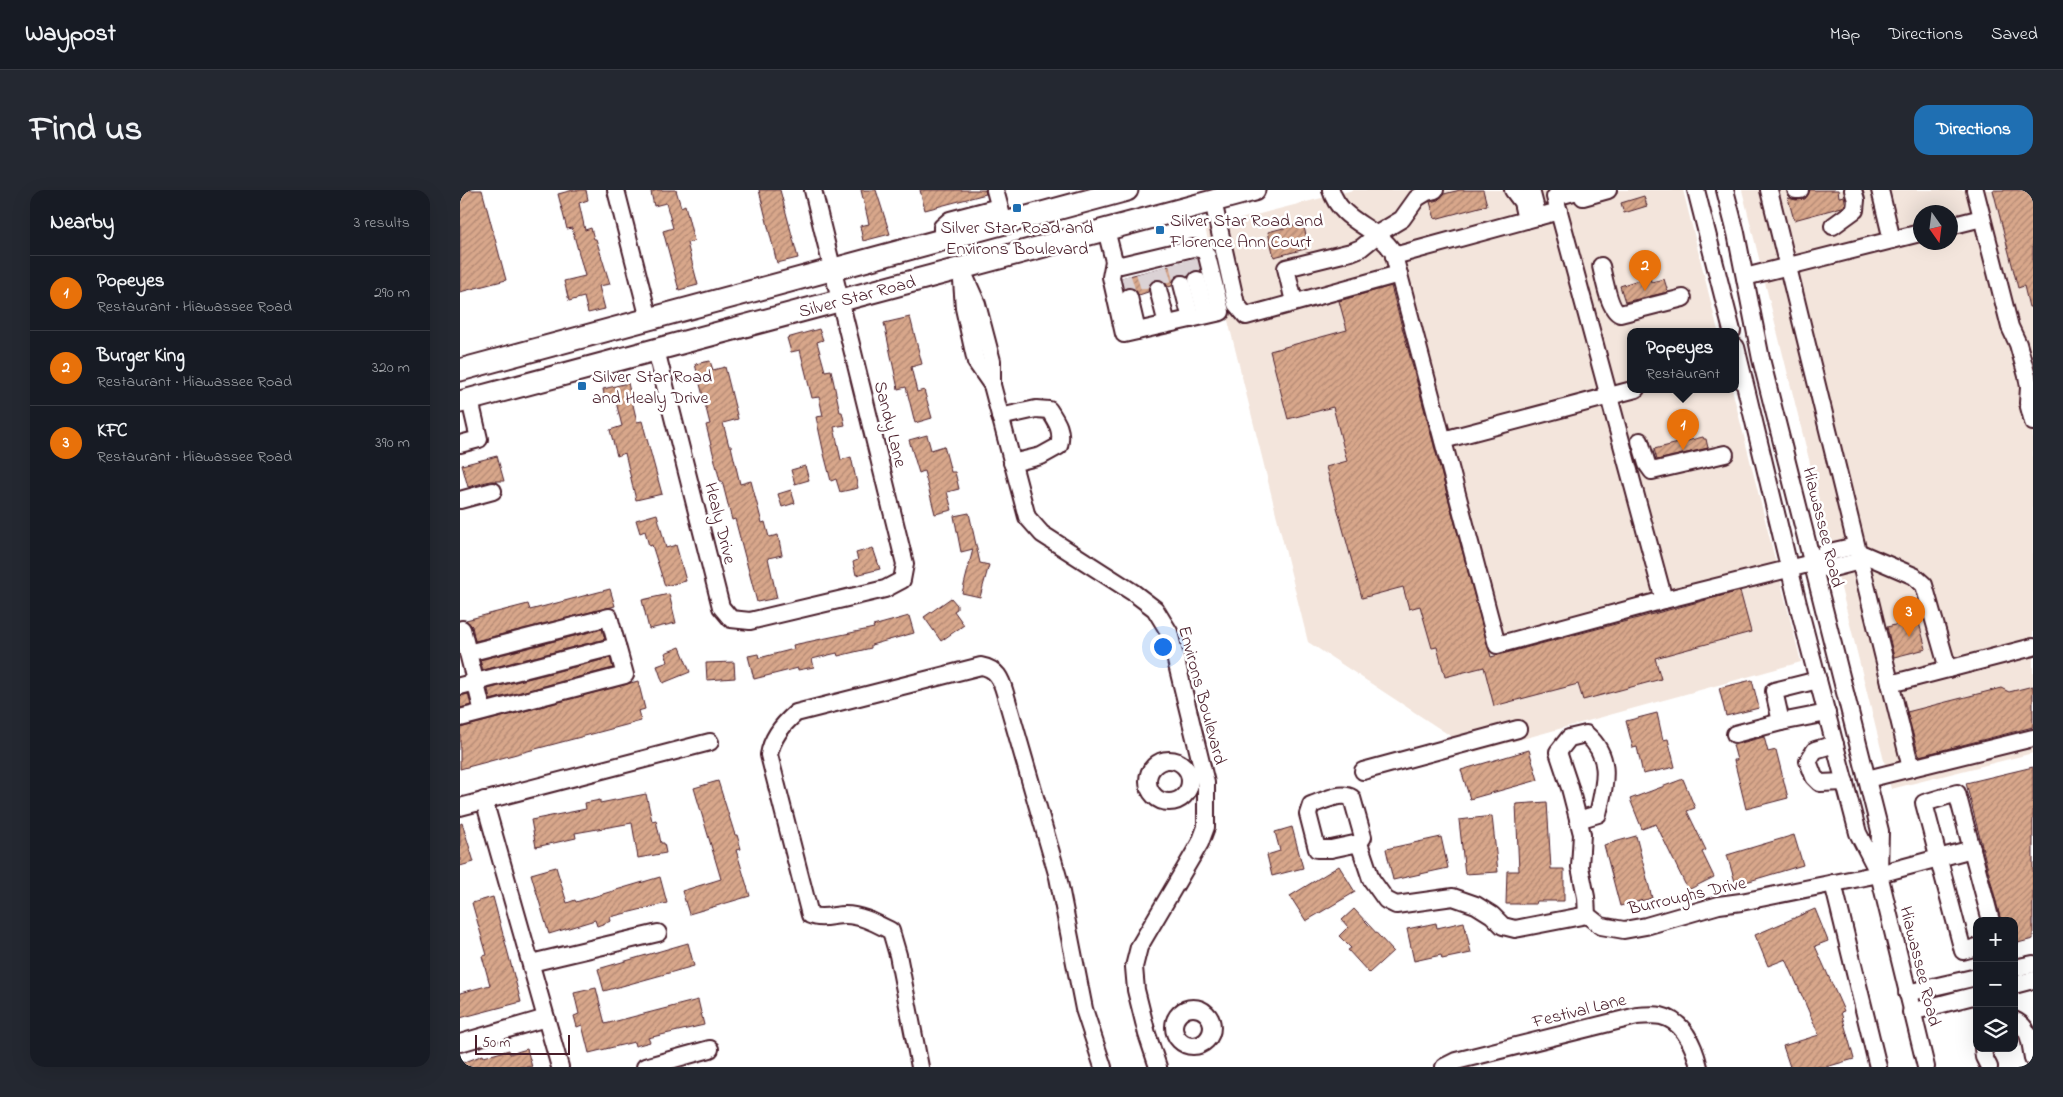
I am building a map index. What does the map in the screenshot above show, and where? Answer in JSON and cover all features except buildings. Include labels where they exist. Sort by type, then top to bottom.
[{"type":"main road","name":"Silver Star Road","points":[[460,370],[942,240],[1001,215],[1095,194],[1123,190]]},
{"type":"main road","name":"Silver Star Road","points":[[466,410],[656,350],[1106,230],[1217,196],[1254,190]]},
{"type":"street","points":[[616,190],[649,319]]},
{"type":"street","name":"Sandy Lane","points":[[813,190],[905,564],[902,580],[885,589],[815,605]]},
{"type":"street","points":[[995,190],[1001,215]]},
{"type":"street","points":[[1331,190],[1335,200],[1344,212],[1390,248],[1394,256],[1497,645],[1790,568],[1812,563],[1829,568],[1858,553],[1914,576],[1924,585],[1948,669]]},
{"type":"street","points":[[1294,302],[1286,268],[1357,250],[1402,219],[1417,198],[1435,190]]},
{"type":"street","points":[[1513,190],[1532,218]]},
{"type":"street","points":[[1531,190],[1532,218]]},
{"type":"street","points":[[1608,190],[1583,196],[1581,190],[1555,197],[1664,600]]},
{"type":"street","points":[[1696,190],[1731,328]]},
{"type":"street","name":"Hiawassee Road","points":[[1725,190],[1761,359],[1880,831],[1879,874]]},
{"type":"street","points":[[1769,190],[1911,768]]},
{"type":"street","points":[[1832,226],[1855,210],[1856,200],[1853,190]]},
{"type":"street","points":[[1880,190],[1892,240]]},
{"type":"street","points":[[1974,190],[2010,327],[2018,344],[2027,376],[2029,387],[2028,402],[2033,422]]},
{"type":"street","points":[[1217,196],[1236,304],[1246,316],[1400,274]]},
{"type":"street","points":[[1394,256],[1559,211]]},
{"type":"street","points":[[1958,224],[1982,218]]},
{"type":"street","points":[[1106,230],[1120,268]]},
{"type":"street","points":[[1745,277],[1913,235]]},
{"type":"street","points":[[1194,248],[1204,250],[1221,312],[1124,334],[1110,277],[1120,268],[1167,260],[1194,248]]},
{"type":"street","points":[[1601,266],[1612,306],[1617,313],[1620,314],[1683,298]]},
{"type":"street","name":"Environs Boulevard","points":[[961,268],[964,308],[976,362],[992,385],[1027,517],[1042,534],[1134,593],[1155,609],[1168,632],[1196,772],[1206,783],[1206,827],[1200,843],[1138,946],[1134,967],[1136,990],[1158,1067]]},
{"type":"street","points":[[1174,286],[1183,321]]},
{"type":"street","points":[[1174,286],[1183,321]]},
{"type":"street","points":[[1174,286],[1183,321]]},
{"type":"street","points":[[1129,297],[1137,331]]},
{"type":"street","name":"Healy Drive","points":[[656,350],[722,607],[731,619],[750,621],[815,605]]},
{"type":"street","name":"Hiawassee Road","points":[[1739,365],[1844,782],[1858,833],[1879,874],[1926,1067]]},
{"type":"street","points":[[1443,440],[1627,391]]},
{"type":"street","points":[[1000,416],[1036,409],[1048,410],[1059,425],[1061,438],[1059,446],[1041,456],[1012,463]]},
{"type":"street","points":[[460,444],[479,439],[466,410]]},
{"type":"street","points":[[1640,441],[1648,467],[1654,471],[1726,454]]},
{"type":"street","points":[[460,500],[493,491]]},
{"type":"street","points":[[460,718],[625,675],[609,617],[468,653]]},
{"type":"street","points":[[462,629],[468,653],[468,684],[484,712]]},
{"type":"street","points":[[468,684],[617,646]]},
{"type":"street","points":[[1890,684],[2033,647]]},
{"type":"street","points":[[920,1067],[898,955],[891,932],[872,921],[847,915],[816,918],[810,915],[769,755],[770,746],[782,724],[796,713],[981,666],[989,667],[999,675],[1006,693],[1058,877],[1084,1009],[1102,1067]]},
{"type":"street","points":[[1781,722],[1774,691],[1818,680]]},
{"type":"street","points":[[1735,734],[1827,712]]},
{"type":"street","points":[[1363,771],[1518,729]]},
{"type":"street","points":[[1359,843],[1371,879],[1386,900],[1396,905],[1453,897],[1476,905],[1492,915],[1503,926],[1515,929],[1587,915],[1586,897],[1580,868],[1582,834],[1558,752],[1569,738],[1586,734],[1596,742],[1605,763],[1605,783],[1598,814],[1578,820]]},
{"type":"street","points":[[1867,779],[2033,738]]},
{"type":"street","points":[[460,807],[710,742]]},
{"type":"street","points":[[1835,744],[1814,750],[1808,761],[1814,777],[1820,783],[1844,782]]},
{"type":"street","points":[[1973,948],[1962,951],[1924,802],[1957,793],[1990,917]]},
{"type":"street","points":[[484,800],[560,1067]]},
{"type":"street","name":"Burroughs Drive","points":[[1587,915],[1601,926],[1624,930],[1646,926],[1719,904],[1741,902],[1879,874],[1972,849]]},
{"type":"street","points":[[1833,883],[1878,1067]]},
{"type":"street","points":[[531,963],[658,932]]},
{"type":"street","points":[[2018,967],[2033,964]]},
{"type":"street","points":[[1907,993],[1973,978]]},
{"type":"street","points":[[2018,983],[2033,980]]},
{"type":"street","points":[[1912,1012],[1973,995]]},
{"type":"street","name":"Festival Lane","points":[[1444,1067],[1456,1062],[1637,1016],[1660,1016],[1673,1021],[1686,1034],[1694,1048],[1699,1067]]},
{"type":"street","points":[[460,1042],[546,1018]]},
{"type":"street","points":[[2018,1022],[2022,1023],[2029,1034],[2033,1058]]},
{"type":"street","points":[[1149,1039],[1174,1032]]},
{"type":"street","points":[[645,1067],[710,1049]]},
{"type":"street","points":[[1983,1052],[1989,1067]]},
{"type":"shaded area","points":[[1353,190],[1683,190],[1717,328],[1627,328],[1627,393],[1733,393],[1801,662],[1475,752],[1308,642],[1205,228]]},
{"type":"shaded area","points":[[1742,190],[2033,190],[2033,753],[1891,789]]},
{"type":"tunnel","points":[[1192,259],[1197,280]]},
{"type":"tunnel","points":[[1177,263],[1182,284]]},
{"type":"tunnel","points":[[1159,268],[1165,288]]},
{"type":"tunnel","points":[[1144,272],[1150,292]]},
{"type":"tunnel","points":[[1123,277],[1129,297]]},
{"type":"place","name":"Silver Star Road and Environs Boulevard","points":[[1017,208]]},
{"type":"place","name":"Silver Star Road and Florence Ann Court","points":[[1160,230]]},
{"type":"place","name":"Burger King","points":[[1645,291]]},
{"type":"place","name":"Silver Star Road and Healy Drive","points":[[582,386]]},
{"type":"place","name":"Popeyes","points":[[1683,450]]},
{"type":"place","name":"KFC","points":[[1909,637]]}]
